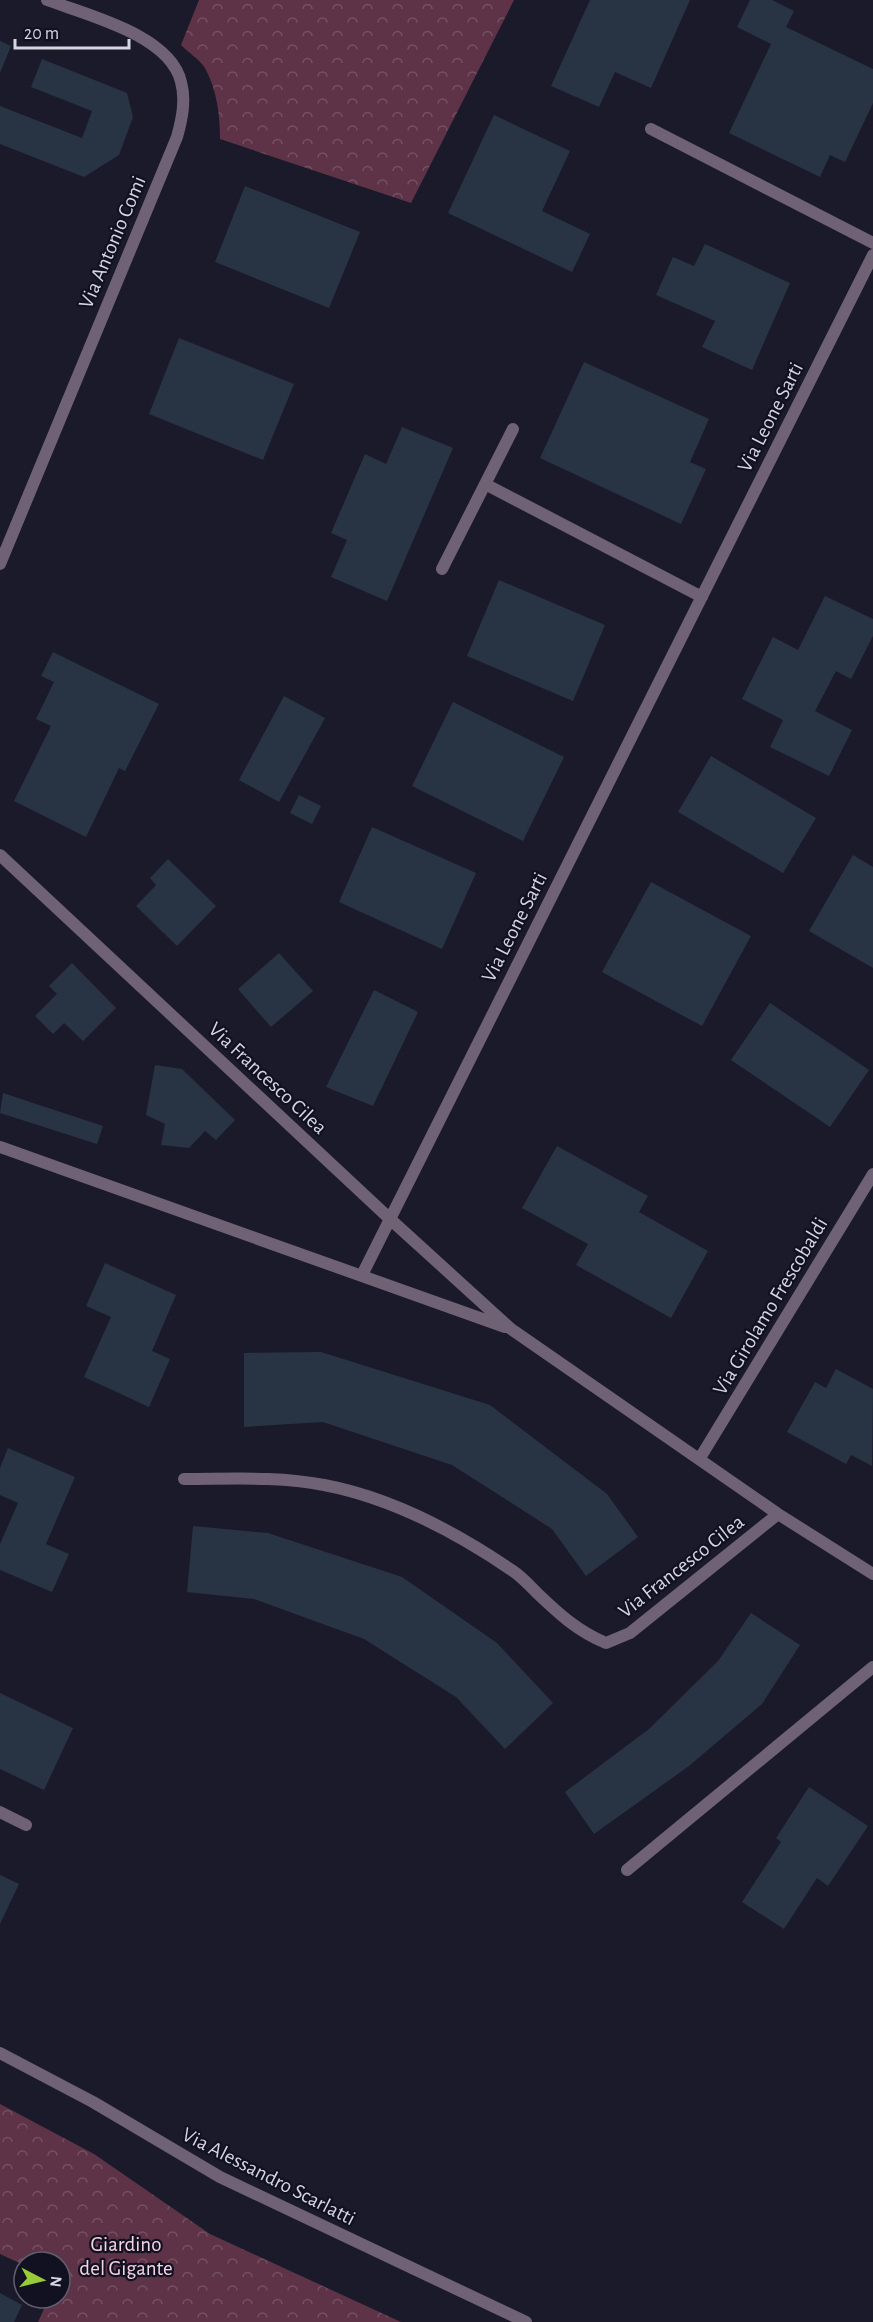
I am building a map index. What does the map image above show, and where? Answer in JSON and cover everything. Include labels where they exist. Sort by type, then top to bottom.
[{"type":"street","name":"Via Antonio Comi","points":[[0,564],[177,137],[184,111],[182,81],[170,58],[146,40],[47,0]]},
{"type":"street","points":[[651,129],[873,243]]},
{"type":"street","name":"Via Leone Sarti","points":[[362,1275],[873,255]]},
{"type":"street","points":[[442,569],[513,429]]},
{"type":"street","points":[[485,484],[702,597]]},
{"type":"street","name":"Via Francesco Cilea","points":[[0,855],[511,1329],[778,1514],[873,1574]]},
{"type":"street","name":"Via Francesco Cilea","points":[[0,1147],[511,1329]]},
{"type":"street","name":"Via Girolamo Frescobaldi","points":[[700,1458],[873,1174]]},
{"type":"street","name":"Via Francesco Cilea","points":[[184,1479],[267,1479],[324,1485],[394,1504],[471,1542],[517,1573],[569,1623],[586,1635],[606,1643],[630,1633],[778,1514]]},
{"type":"street","points":[[627,1870],[873,1667]]},
{"type":"street","points":[[0,1812],[26,1825]]},
{"type":"street","name":"Via Alessandro Scarlatti","points":[[0,2054],[93,2102],[220,2177],[526,2322]]},
{"type":"green space","points":[[199,0],[514,0],[411,203],[220,139],[217,103],[209,76],[203,65],[181,45]]},
{"type":"green space","name":"Giardino del Gigante","points":[[0,2104],[94,2154],[210,2234],[401,2322],[38,2322],[44,2310],[72,2310],[72,2250],[12,2250],[12,2260],[0,2254]]},
{"type":"building","points":[[590,0],[690,0],[651,88],[615,72],[599,107],[551,86]]},
{"type":"building","points":[[750,0],[772,0],[794,11],[786,27],[873,69],[873,103],[845,162],[830,155],[820,177],[729,133],[771,44],[737,27]]},
{"type":"building","points":[[0,41],[11,46],[0,73]]},
{"type":"building","points":[[42,59],[127,93],[133,117],[119,155],[84,177],[0,144],[0,106],[82,138],[92,111],[31,87]]},
{"type":"building","points":[[494,115],[570,151],[542,211],[590,234],[572,272],[448,213]]},
{"type":"building","points":[[245,186],[360,232],[329,308],[215,262]]},
{"type":"building","points":[[705,244],[790,283],[752,370],[702,347],[715,321],[656,295],[673,257],[694,266]]},
{"type":"building","points":[[179,338],[294,384],[263,460],[149,414]]},
{"type":"building","points":[[584,362],[709,419],[690,462],[706,469],[681,524],[540,458]]},
{"type":"building","points":[[402,427],[453,448],[387,601],[331,577],[347,540],[331,533],[365,454],[386,464]]},
{"type":"building","points":[[499,580],[605,625],[573,701],[467,656]]},
{"type":"building","points":[[825,596],[873,619],[873,636],[851,679],[836,671],[815,711],[852,730],[829,776],[770,747],[783,720],[742,699],[773,637],[798,650]]},
{"type":"building","points":[[53,652],[159,704],[125,771],[119,768],[86,837],[14,801],[51,726],[36,719],[54,682],[41,676]]},
{"type":"building","points":[[284,696],[325,718],[279,802],[239,780]]},
{"type":"building","points":[[453,702],[564,757],[523,841],[412,786]]},
{"type":"building","points":[[711,756],[816,818],[783,873],[678,812]]},
{"type":"building","points":[[299,795],[321,806],[312,824],[290,813]]},
{"type":"building","points":[[372,827],[476,873],[442,949],[339,902]]},
{"type":"building","points":[[853,855],[873,867],[873,968],[809,931]]},
{"type":"building","points":[[168,859],[216,906],[177,946],[136,906],[156,885],[150,878]]},
{"type":"building","points":[[651,882],[751,936],[702,1026],[602,972]]},
{"type":"building","points":[[279,953],[313,991],[271,1027],[238,989]]},
{"type":"building","points":[[72,963],[116,1008],[83,1041],[64,1023],[53,1034],[35,1016],[57,994],[49,986]]},
{"type":"building","points":[[374,990],[418,1012],[373,1106],[326,1087]]},
{"type":"building","points":[[770,1003],[869,1070],[830,1127],[731,1060]]},
{"type":"building","points":[[155,1065],[182,1069],[235,1120],[216,1140],[205,1131],[189,1148],[161,1145],[165,1124],[146,1115]]},
{"type":"building","points":[[3,1093],[103,1126],[97,1144],[0,1113]]},
{"type":"building","points":[[557,1146],[648,1196],[639,1212],[708,1251],[671,1318],[576,1265],[588,1244],[522,1208]]},
{"type":"building","points":[[105,1263],[176,1295],[152,1351],[170,1359],[149,1407],[84,1377],[111,1317],[86,1306]]},
{"type":"building","points":[[321,1352],[490,1405],[607,1494],[638,1537],[586,1576],[552,1529],[452,1465],[323,1422],[244,1427],[244,1353]]},
{"type":"building","points":[[836,1369],[873,1389],[872,1466],[851,1455],[846,1464],[787,1432],[815,1382],[826,1388]]},
{"type":"building","points":[[8,1448],[75,1477],[46,1544],[69,1554],[52,1592],[0,1570],[0,1544],[18,1503],[0,1495],[0,1468]]},
{"type":"building","points":[[193,1526],[268,1533],[402,1577],[497,1643],[553,1703],[505,1749],[456,1697],[364,1639],[254,1599],[187,1592]]},
{"type":"building","points":[[751,1613],[800,1645],[762,1704],[689,1766],[594,1834],[565,1792],[649,1729],[718,1661]]},
{"type":"building","points":[[0,1693],[73,1728],[44,1790],[0,1769]]},
{"type":"building","points":[[809,1787],[868,1826],[828,1886],[817,1878],[784,1929],[742,1902],[781,1842],[776,1838]]},
{"type":"building","points":[[0,1875],[19,1884],[0,1924]]},
{"type":"building","points":[[0,2293],[12,2300],[12,2310],[20,2310],[14,2322],[0,2322]]}]
